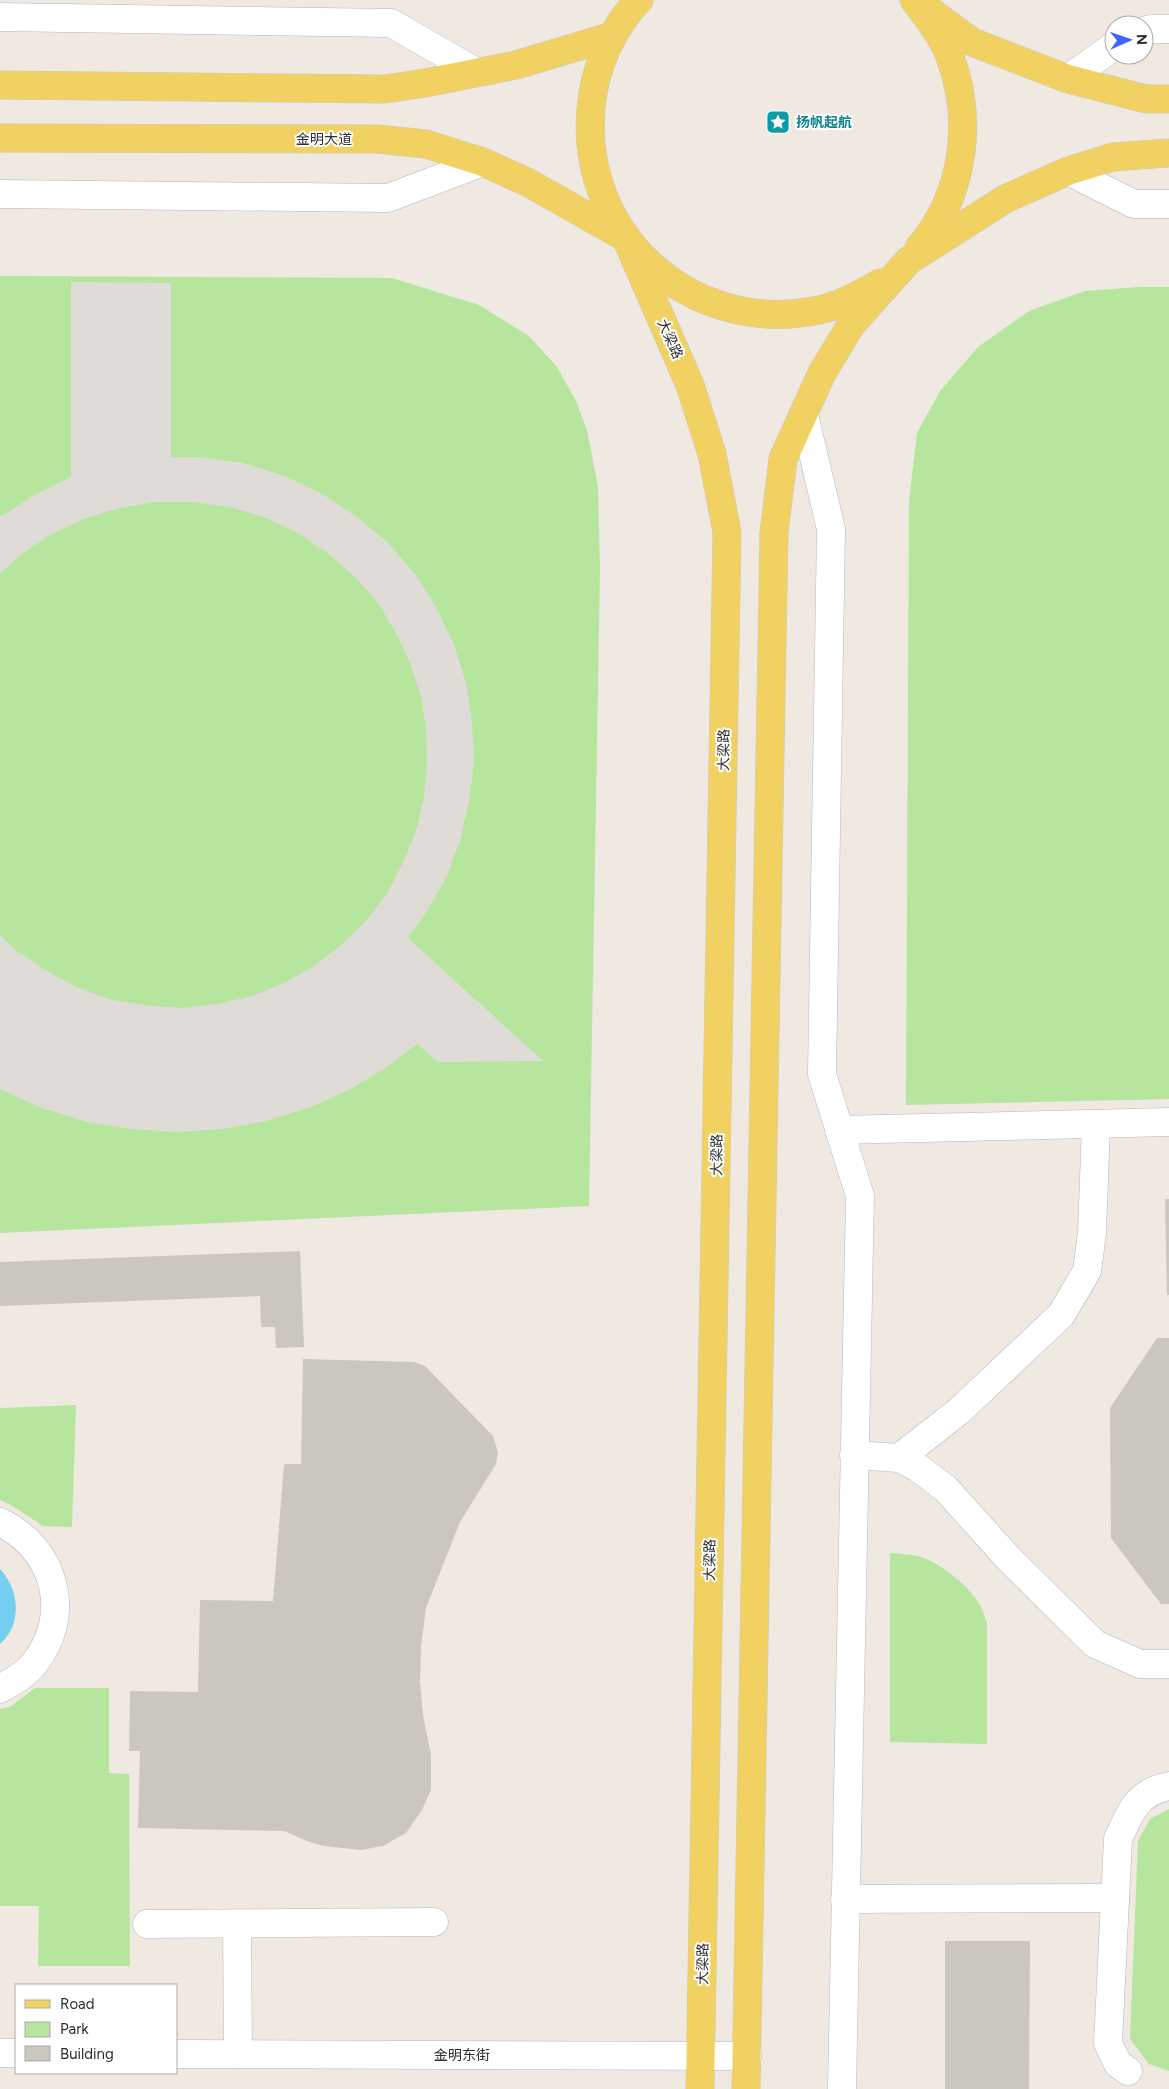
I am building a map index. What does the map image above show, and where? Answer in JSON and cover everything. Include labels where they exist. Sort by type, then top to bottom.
[{"type":"main road","points":[[914,0],[972,42],[1068,79],[1146,99],[1169,99]]},
{"type":"main road","points":[[746,2089],[774,533],[783,460],[822,372],[851,325],[929,236],[945,209],[956,179],[963,147],[963,115],[959,83],[944,45],[933,24],[914,0]]},
{"type":"main road","points":[[638,1],[613,36],[600,64],[592,93],[591,154],[598,184],[610,212],[626,238],[650,265],[678,286],[710,302],[744,312],[770,314],[815,311],[849,300],[880,284],[908,261],[1005,199],[1068,171],[1113,157],[1169,153]]},
{"type":"main road","points":[[0,86],[385,89],[516,65],[613,36]]},
{"type":"main road","name":"金明大道","points":[[0,138],[377,140],[426,144],[483,162],[529,184],[626,238]]},
{"type":"main road","name":"大梁路","points":[[626,238],[690,385],[712,454],[727,532],[700,2089]]},
{"type":"street","points":[[0,17],[391,23],[476,72]]},
{"type":"street","points":[[1154,29],[1169,29]]},
{"type":"street","points":[[1068,79],[1104,53]]},
{"type":"street","points":[[0,194],[388,198],[483,162]]},
{"type":"street","points":[[1068,171],[1134,204],[1169,204]]},
{"type":"street","points":[[804,415],[832,529],[822,1074],[860,1196],[842,2089]]},
{"type":"street","points":[[839,1130],[1169,1122]]},
{"type":"street","points":[[899,1458],[959,1412],[1061,1315],[1087,1271],[1092,1233],[1096,1124]]},
{"type":"street","points":[[854,1455],[899,1458],[917,1467],[946,1490],[1009,1559],[1095,1644],[1140,1664],[1169,1664]]},
{"type":"street","points":[[0,1522],[13,1528],[30,1542],[44,1561],[52,1581],[56,1603],[53,1625],[46,1646],[34,1665],[18,1679],[0,1689]]},
{"type":"street","points":[[1128,2071],[1118,2064],[1108,2043],[1118,1839],[1131,1811],[1139,1799],[1152,1791],[1169,1786]]},
{"type":"street","points":[[845,1899],[1115,1898]]},
{"type":"street","points":[[147,1924],[434,1922]]},
{"type":"street","points":[[236,1924],[238,2054]]},
{"type":"street","points":[[0,2053],[15,2053]]},
{"type":"street","name":"金明东街","points":[[178,2054],[747,2056]]},
{"type":"green space","points":[[0,276],[392,278],[479,305],[529,336],[557,367],[577,403],[587,430],[598,487],[600,570],[589,1206],[0,1233]]},
{"type":"green space","points":[[1169,287],[1169,1099],[906,1105],[909,501],[917,433],[940,391],[978,347],[1029,311],[1085,291]]},
{"type":"green space","points":[[76,1405],[72,1527],[43,1526],[0,1500],[0,1408]]},
{"type":"green space","points":[[890,1553],[913,1555],[943,1568],[962,1583],[982,1609],[987,1624],[987,1744],[890,1742]]},
{"type":"green space","points":[[35,1688],[109,1688],[109,1773],[129,1774],[130,1966],[38,1966],[39,1906],[0,1906],[0,1709],[10,1707]]},
{"type":"green space","points":[[1169,1809],[1169,2071],[1149,2064],[1130,2039],[1138,1841],[1150,1819]]},
{"type":"shaded area","points":[[71,282],[171,283],[171,457],[200,457],[243,463],[285,476],[324,495],[360,519],[390,545],[416,575],[437,609],[454,645],[466,683],[472,722],[474,762],[469,802],[460,841],[446,878],[426,913],[408,938],[543,1061],[438,1062],[417,1044],[387,1067],[349,1090],[308,1108],[266,1121],[222,1129],[178,1132],[132,1129],[87,1122],[44,1109],[0,1089],[0,935],[14,949],[45,970],[78,988],[113,1000],[150,1006],[184,1008],[218,1004],[252,996],[284,983],[314,966],[341,945],[366,921],[387,893],[403,863],[416,831],[424,798],[427,764],[426,730],[421,696],[410,663],[396,633],[378,603],[356,578],[330,555],[300,534],[266,518],[230,507],[193,502],[156,502],[119,508],[84,519],[50,535],[19,556],[0,574],[0,515],[2,516],[33,496],[71,477]]},
{"type":"water","points":[[0,1569],[11,1586],[16,1607],[12,1627],[0,1644]]},
{"type":"building","points":[[1165,1199],[1169,1199],[1169,1295],[1167,1295]]},
{"type":"building","points":[[300,1251],[304,1347],[276,1348],[275,1327],[261,1327],[260,1296],[0,1306],[0,1262]]},
{"type":"building","points":[[1157,1338],[1169,1338],[1169,1604],[1161,1604],[1111,1538],[1110,1408]]},
{"type":"building","points":[[303,1359],[414,1362],[425,1366],[493,1436],[498,1452],[496,1464],[460,1522],[426,1608],[421,1647],[420,1681],[423,1715],[431,1755],[431,1790],[422,1810],[406,1833],[383,1846],[361,1850],[324,1846],[284,1831],[138,1828],[140,1751],[129,1751],[130,1691],[198,1692],[200,1600],[273,1601],[284,1464],[301,1464]]},
{"type":"building","points":[[945,1941],[1030,1941],[1029,2089],[945,2089]]},
{"type":"place","name":"扬帆起航","points":[[778,122]]}]
